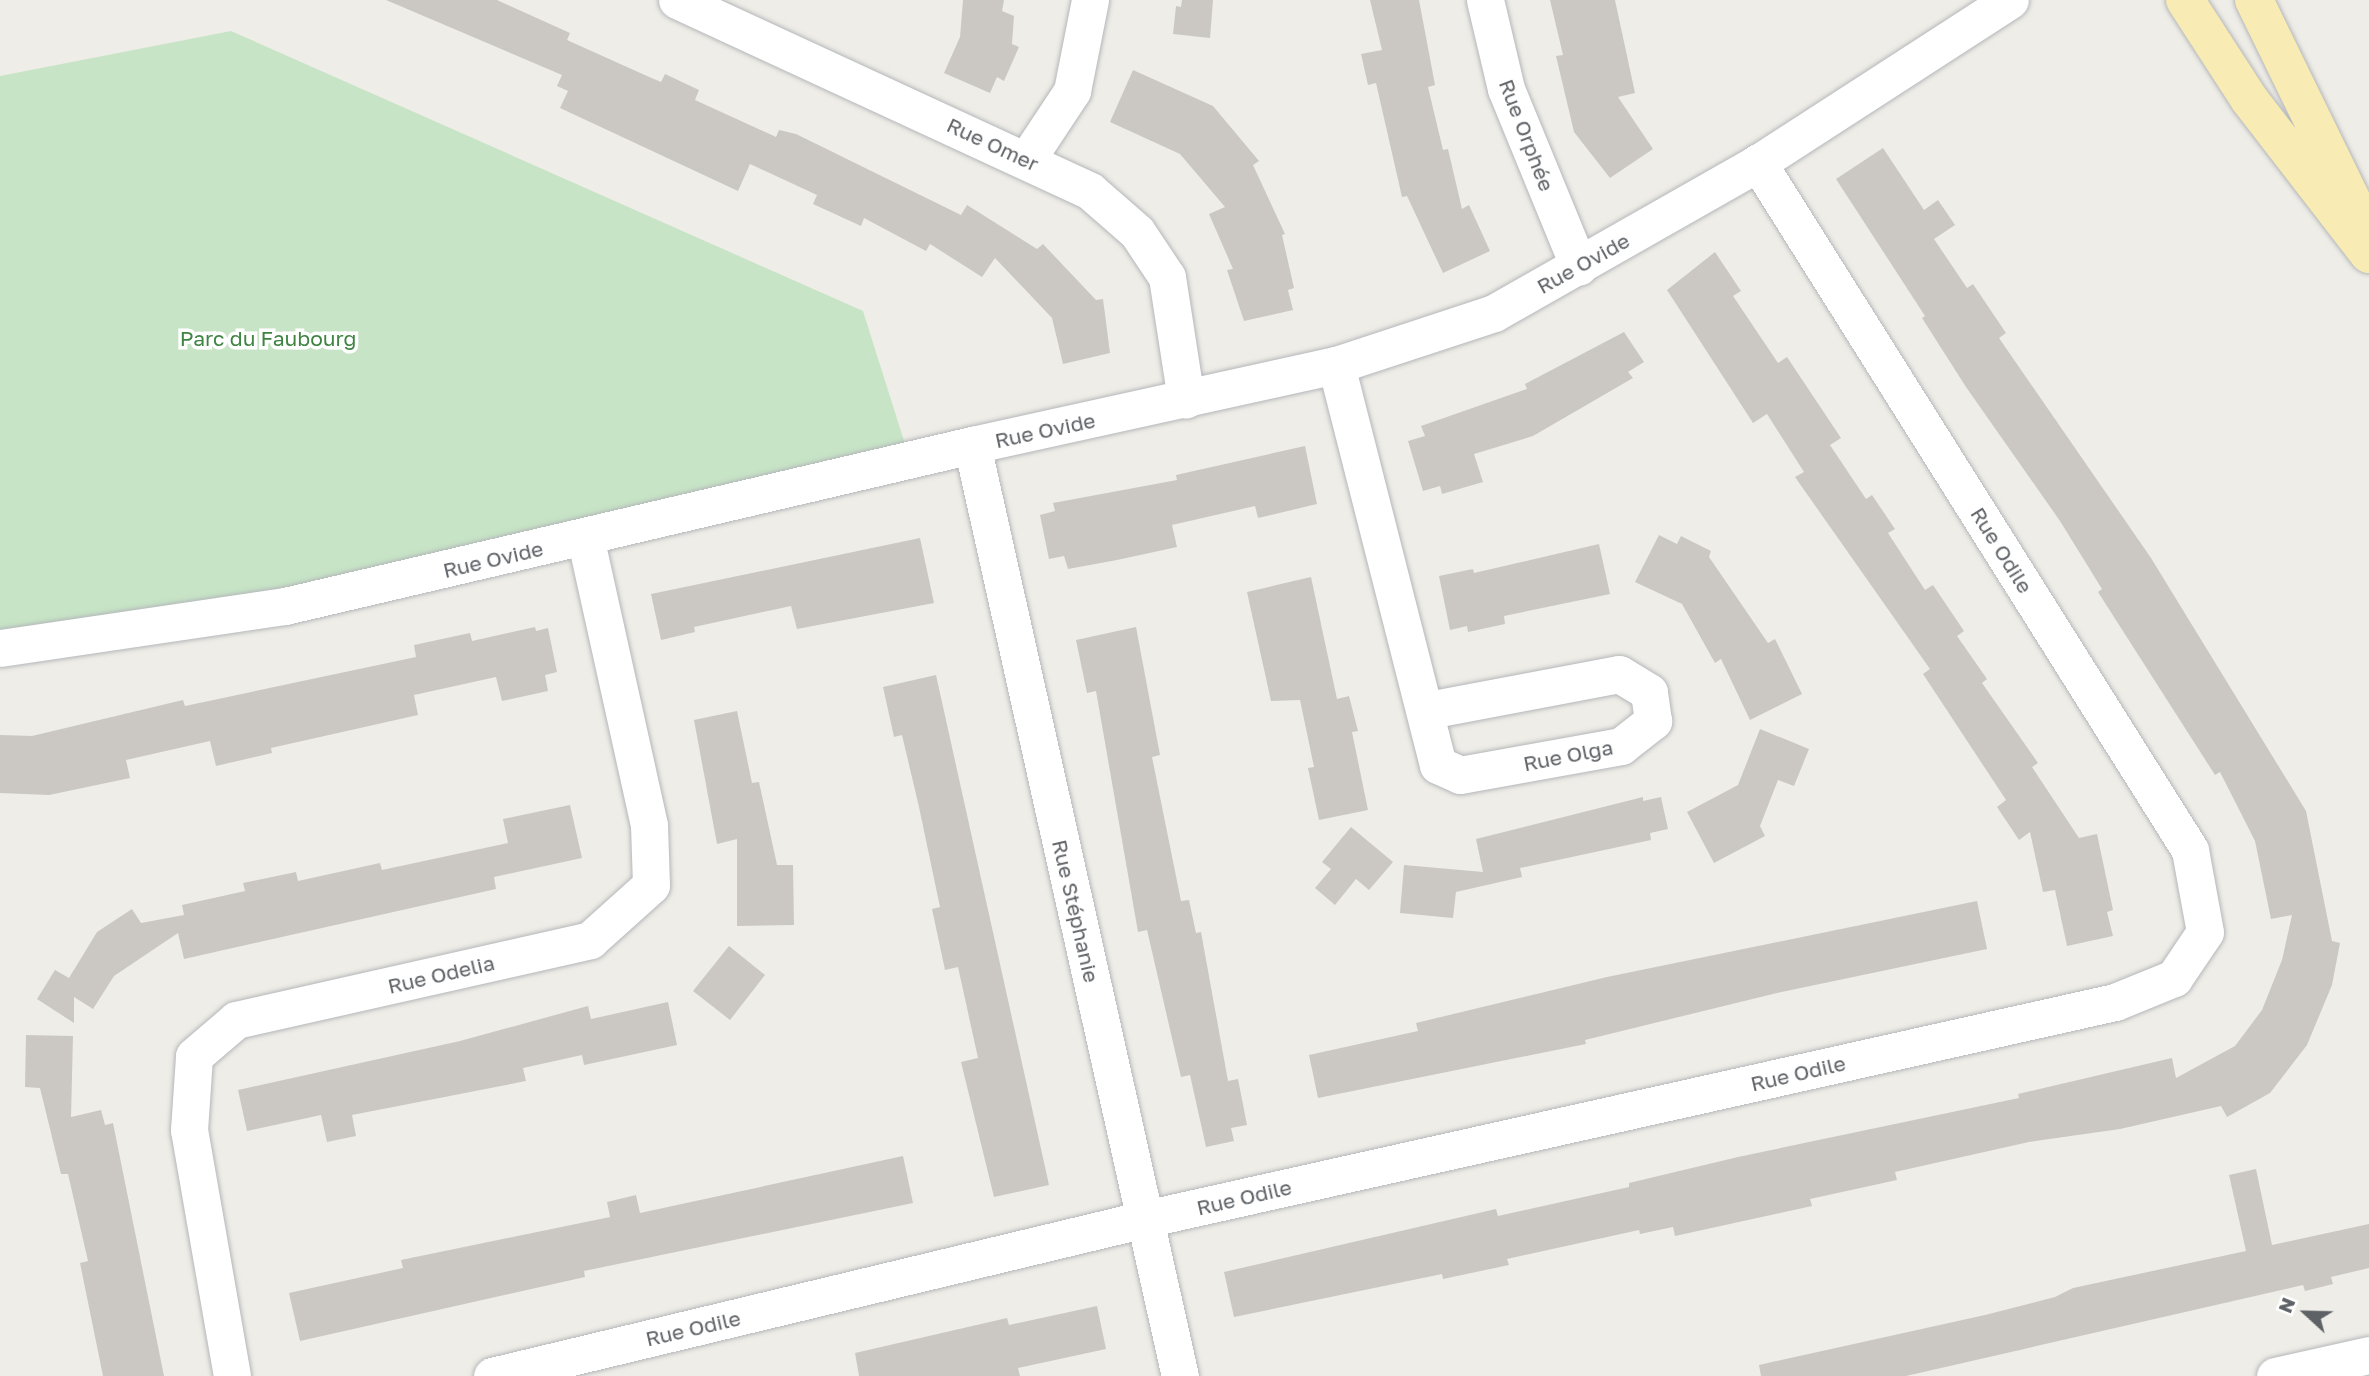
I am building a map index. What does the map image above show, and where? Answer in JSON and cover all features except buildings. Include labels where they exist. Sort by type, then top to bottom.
[{"type":"main road","points":[[2185,0],[2249,99],[2369,254]]},
{"type":"main road","points":[[2254,0],[2369,237]]},
{"type":"street","name":"Rue Omer","points":[[677,0],[1027,159],[1090,191],[1137,232],[1167,278],[1186,400]]},
{"type":"street","points":[[1027,159],[1072,91],[1090,0]]},
{"type":"street","name":"Rue Orphée","points":[[1485,0],[1507,89],[1579,267]]},
{"type":"street","name":"Rue Ovide","points":[[0,648],[285,606],[972,445],[1336,365],[1494,313],[1579,267],[1758,163],[2010,0]]},
{"type":"street","name":"Rue Odile","points":[[492,1376],[1145,1219],[2115,1002],[2174,978],[2205,932],[2190,850],[1758,163]]},
{"type":"street","name":"Rue Olga","points":[[1336,365],[1424,711],[1438,765],[1460,775],[1621,746],[1653,721],[1649,692],[1619,674],[1424,711]]},
{"type":"street","name":"Rue Stéphanie","points":[[972,445],[1180,1376]]},
{"type":"street","name":"Rue Odelia","points":[[232,1376],[190,1130],[194,1056],[236,1020],[590,940],[651,885],[649,825],[585,537]]},
{"type":"street","points":[[2275,1376],[2369,1354]]},
{"type":"green space","name":"Parc du Faubourg","points":[[231,31],[863,311],[910,460],[0,648],[0,76]]}]
